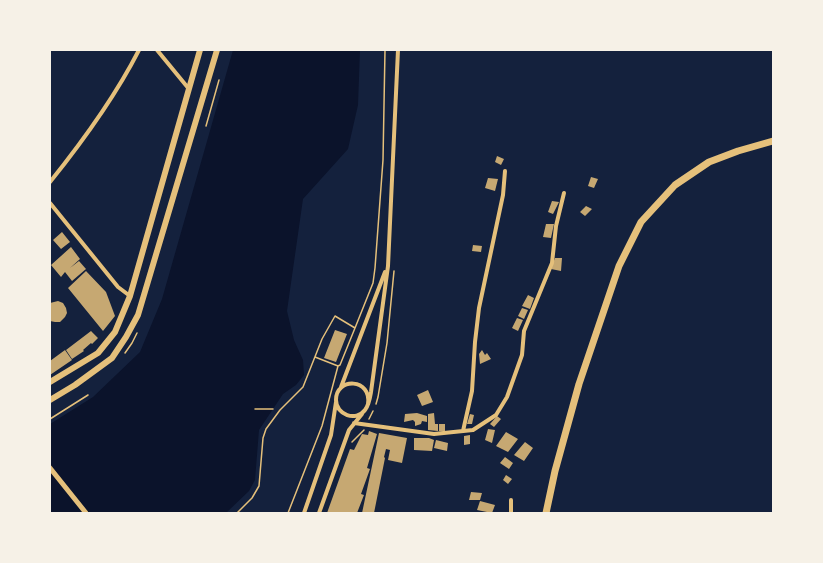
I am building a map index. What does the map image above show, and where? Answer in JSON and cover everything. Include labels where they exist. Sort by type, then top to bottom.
[{"type":"highway","points":[[546,513],[555,471],[579,384],[619,266],[641,222],[675,185],[710,162],[773,141]]},
{"type":"main road","points":[[50,382],[98,353],[115,332],[130,296],[200,50]]},
{"type":"main road","points":[[50,400],[75,385],[112,358],[138,316],[217,50]]},
{"type":"street","points":[[50,182],[75,151],[104,109],[139,50]]},
{"type":"street","points":[[157,50],[189,90]]},
{"type":"street","points":[[319,513],[349,430],[366,409],[368,404],[388,266],[398,50]]},
{"type":"street","points":[[463,431],[472,391],[479,308],[503,195],[505,172]]},
{"type":"street","points":[[354,423],[434,434],[474,430],[496,416],[507,396],[522,355],[524,332],[552,264],[556,226],[564,193]]},
{"type":"street","points":[[50,204],[118,287],[130,296]]},
{"type":"street","points":[[304,513],[331,435],[336,397],[341,388],[388,266]]},
{"type":"street","points":[[341,388],[344,385],[352,383],[361,385],[367,391],[368,404]]},
{"type":"street","points":[[336,397],[338,408],[347,415],[357,415],[366,409]]},
{"type":"street","points":[[50,468],[86,513]]},
{"type":"street","points":[[511,500],[511,513]]},
{"type":"path","points":[[288,513],[322,426],[338,366],[340,365],[374,282],[383,160],[385,50]]},
{"type":"path","points":[[206,126],[219,80]]},
{"type":"path","points":[[238,513],[256,493],[259,486],[263,438],[266,429],[280,410],[303,387],[322,339],[334,316],[355,328]]},
{"type":"path","points":[[315,356],[338,366]]},
{"type":"path","points":[[50,419],[88,395]]},
{"type":"path","points":[[255,408],[273,409]]},
{"type":"water","points":[[233,50],[360,50],[358,105],[348,149],[303,199],[287,311],[294,340],[303,360],[304,375],[296,385],[283,394],[259,430],[255,480],[249,491],[226,513],[50,513],[50,424],[93,397],[140,352],[162,299]]},
{"type":"building","points":[[497,156],[504,159],[501,165],[495,162]]},
{"type":"building","points":[[591,177],[598,179],[594,188],[588,186]]},
{"type":"building","points":[[488,178],[498,179],[495,191],[485,188]]},
{"type":"building","points":[[552,201],[559,202],[553,214],[548,212]]},
{"type":"building","points":[[586,206],[592,209],[585,216],[580,212]]},
{"type":"building","points":[[546,224],[554,224],[551,238],[543,237]]},
{"type":"building","points":[[62,232],[70,242],[61,249],[53,240]]},
{"type":"building","points":[[473,245],[482,246],[481,252],[472,251]]},
{"type":"building","points":[[71,247],[80,259],[70,268],[79,261],[86,269],[72,281],[65,272],[61,277],[51,265]]},
{"type":"building","points":[[555,258],[562,258],[561,271],[551,269]]},
{"type":"building","points":[[86,271],[106,292],[115,316],[103,331],[68,288]]},
{"type":"building","points":[[528,295],[534,298],[530,309],[522,306]]},
{"type":"building","points":[[58,301],[63,303],[67,313],[60,322],[50,321],[50,303]]},
{"type":"building","points":[[522,308],[528,310],[524,319],[518,316]]},
{"type":"building","points":[[517,318],[523,320],[518,331],[512,328]]},
{"type":"building","points":[[335,330],[347,334],[336,362],[324,358]]},
{"type":"building","points":[[91,331],[98,338],[83,350],[84,351],[72,359],[66,350]]},
{"type":"building","points":[[65,350],[72,360],[50,375],[50,361]]},
{"type":"building","points":[[482,350],[485,355],[487,353],[491,359],[480,364],[479,354]]},
{"type":"building","points":[[428,390],[433,402],[422,406],[417,395]]},
{"type":"building","points":[[417,413],[427,416],[427,422],[422,421],[421,424],[415,426],[415,422],[413,420],[404,422],[405,414]]},
{"type":"building","points":[[434,413],[435,424],[428,424],[428,414]]},
{"type":"building","points":[[470,414],[474,415],[472,424],[467,424]]},
{"type":"building","points":[[497,416],[501,419],[494,427],[490,424]]},
{"type":"building","points":[[428,424],[438,424],[438,431],[428,430]]},
{"type":"building","points":[[439,424],[445,424],[445,432],[439,431]]},
{"type":"building","points":[[488,429],[495,430],[492,443],[485,440]]},
{"type":"building","points":[[369,431],[377,434],[367,468],[370,469],[361,494],[364,495],[357,513],[327,513],[350,449],[354,450],[362,434],[368,435]]},
{"type":"building","points":[[506,432],[518,439],[508,452],[496,446]]},
{"type":"building","points":[[379,433],[407,438],[402,463],[388,460],[390,450],[386,449],[374,513],[362,513]]},
{"type":"building","points":[[470,435],[470,444],[464,445],[464,436]]},
{"type":"building","points":[[414,438],[429,438],[434,440],[432,451],[414,450]]},
{"type":"building","points":[[436,440],[448,443],[447,451],[434,448]]},
{"type":"building","points":[[525,442],[533,448],[524,461],[514,455]]},
{"type":"building","points":[[505,457],[513,463],[509,469],[500,463]]},
{"type":"building","points":[[506,475],[512,479],[508,484],[503,480]]},
{"type":"building","points":[[471,492],[482,493],[480,500],[469,500]]},
{"type":"building","points":[[480,501],[495,505],[492,513],[477,510]]}]
